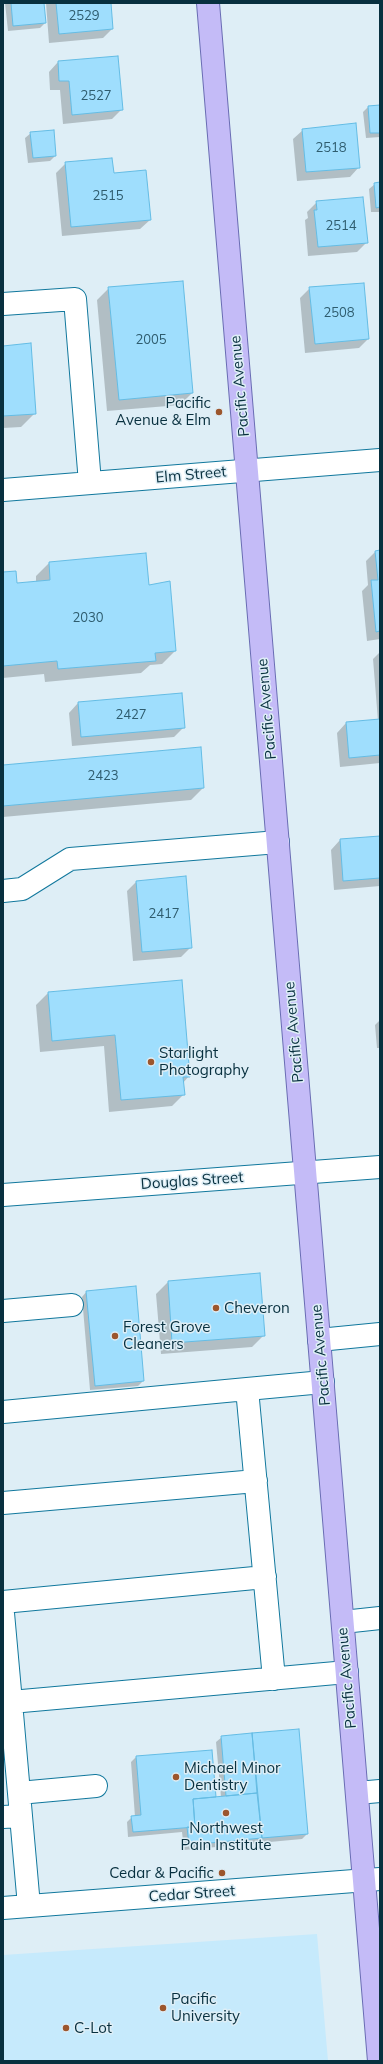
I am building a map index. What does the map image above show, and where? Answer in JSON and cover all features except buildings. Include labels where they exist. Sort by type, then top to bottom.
[{"type":"main road","name":"Pacific Avenue","points":[[208,3],[248,471],[356,1793],[372,1880],[379,2061]]},
{"type":"street","points":[[3,304],[74,299],[90,483]]},
{"type":"street","name":"Elm Street","points":[[3,490],[380,460]]},
{"type":"street","points":[[3,891],[22,889],[70,860],[278,842]]},
{"type":"street","name":"Douglas Street","points":[[3,1195],[380,1167]]},
{"type":"street","points":[[3,1311],[72,1305]]},
{"type":"street","points":[[319,1340],[380,1334]]},
{"type":"street","points":[[3,1412],[323,1382]]},
{"type":"street","points":[[247,1389],[274,1679]]},
{"type":"street","points":[[3,1503],[256,1481]]},
{"type":"street","points":[[3,1602],[264,1577]]},
{"type":"street","points":[[3,1613],[19,1793],[12,1817],[29,1906]]},
{"type":"street","points":[[343,1622],[380,1618]]},
{"type":"street","points":[[11,1702],[347,1672]]},
{"type":"street","points":[[19,1793],[96,1786]]},
{"type":"street","points":[[356,1793],[380,1790]]},
{"type":"street","name":"Cedar Street","points":[[3,1908],[372,1880]]},
{"type":"shaded area","name":"Pacific University","points":[[317,1934],[328,2061],[3,2061],[3,1955]]},
{"type":"place","name":"Pacific Avenue & Elm","points":[[219,412]]},
{"type":"place","name":"Starlight Photography","points":[[151,1062]]},
{"type":"place","name":"Cheveron","points":[[216,1308]]},
{"type":"place","name":"Forest Grove Cleaners","points":[[115,1336]]},
{"type":"place","name":"Michael Minor Dentistry","points":[[176,1777]]},
{"type":"place","name":"Northwest Pain Institute","points":[[226,1813]]},
{"type":"place","name":"Cedar & Pacific","points":[[222,1873]]},
{"type":"place","name":"Pacific University","points":[[163,2008]]},
{"type":"place","name":"C-Lot","points":[[66,2028]]}]
